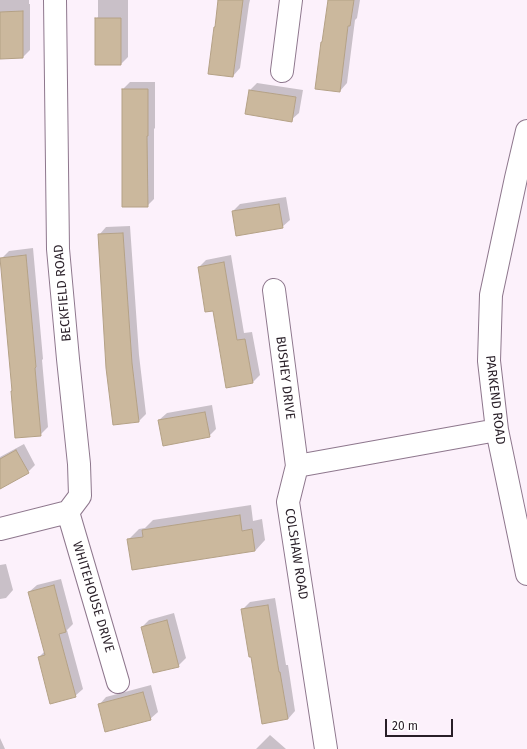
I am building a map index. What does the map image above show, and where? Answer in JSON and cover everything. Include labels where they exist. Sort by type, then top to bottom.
[{"type":"street","name":"BECKFIELD ROAD","points":[[55,0],[58,249],[79,464],[80,496],[68,512]]},
{"type":"street","points":[[282,71],[291,0]]},
{"type":"street","name":"PARKEND ROAD","points":[[527,131],[491,295],[489,361],[498,430],[527,574]]},
{"type":"street","name":"BUSHEY DRIVE","points":[[274,290],[297,466]]},
{"type":"street","points":[[297,466],[498,430]]},
{"type":"street","name":"COLSHAW ROAD","points":[[297,466],[288,502],[326,749]]},
{"type":"street","points":[[0,529],[68,512]]},
{"type":"street","name":"WHITEHOUSE DRIVE","points":[[68,512],[118,682]]},
{"type":"building","points":[[218,0],[243,0],[233,77],[208,74]]},
{"type":"building","points":[[328,0],[354,0],[350,26],[348,26],[340,92],[315,89]]},
{"type":"building","points":[[23,11],[23,58],[0,59],[0,12]]},
{"type":"building","points":[[95,18],[121,18],[121,65],[95,65]]},
{"type":"building","points":[[122,89],[148,89],[148,207],[122,207]]},
{"type":"building","points":[[249,90],[296,97],[292,122],[245,114]]},
{"type":"building","points":[[279,204],[283,228],[236,236],[232,211]]},
{"type":"building","points":[[123,233],[132,363],[139,422],[113,425],[106,368],[98,234]]},
{"type":"building","points":[[26,255],[41,436],[15,438],[0,258]]},
{"type":"building","points":[[224,262],[237,340],[245,339],[253,383],[226,388],[213,311],[205,312],[198,267]]},
{"type":"building","points":[[205,412],[210,437],[163,446],[158,420]]},
{"type":"building","points":[[16,450],[29,473],[0,489],[0,459]]},
{"type":"building","points":[[240,515],[242,531],[252,529],[255,551],[132,570],[127,539],[143,537],[142,530]]},
{"type":"building","points":[[54,585],[66,632],[59,634],[76,697],[50,704],[38,657],[45,655],[28,592]]},
{"type":"building","points":[[268,605],[288,719],[262,724],[251,657],[249,657],[241,609]]},
{"type":"building","points":[[167,620],[179,667],[153,673],[141,627]]},
{"type":"building","points":[[143,692],[151,720],[105,732],[98,704]]}]
